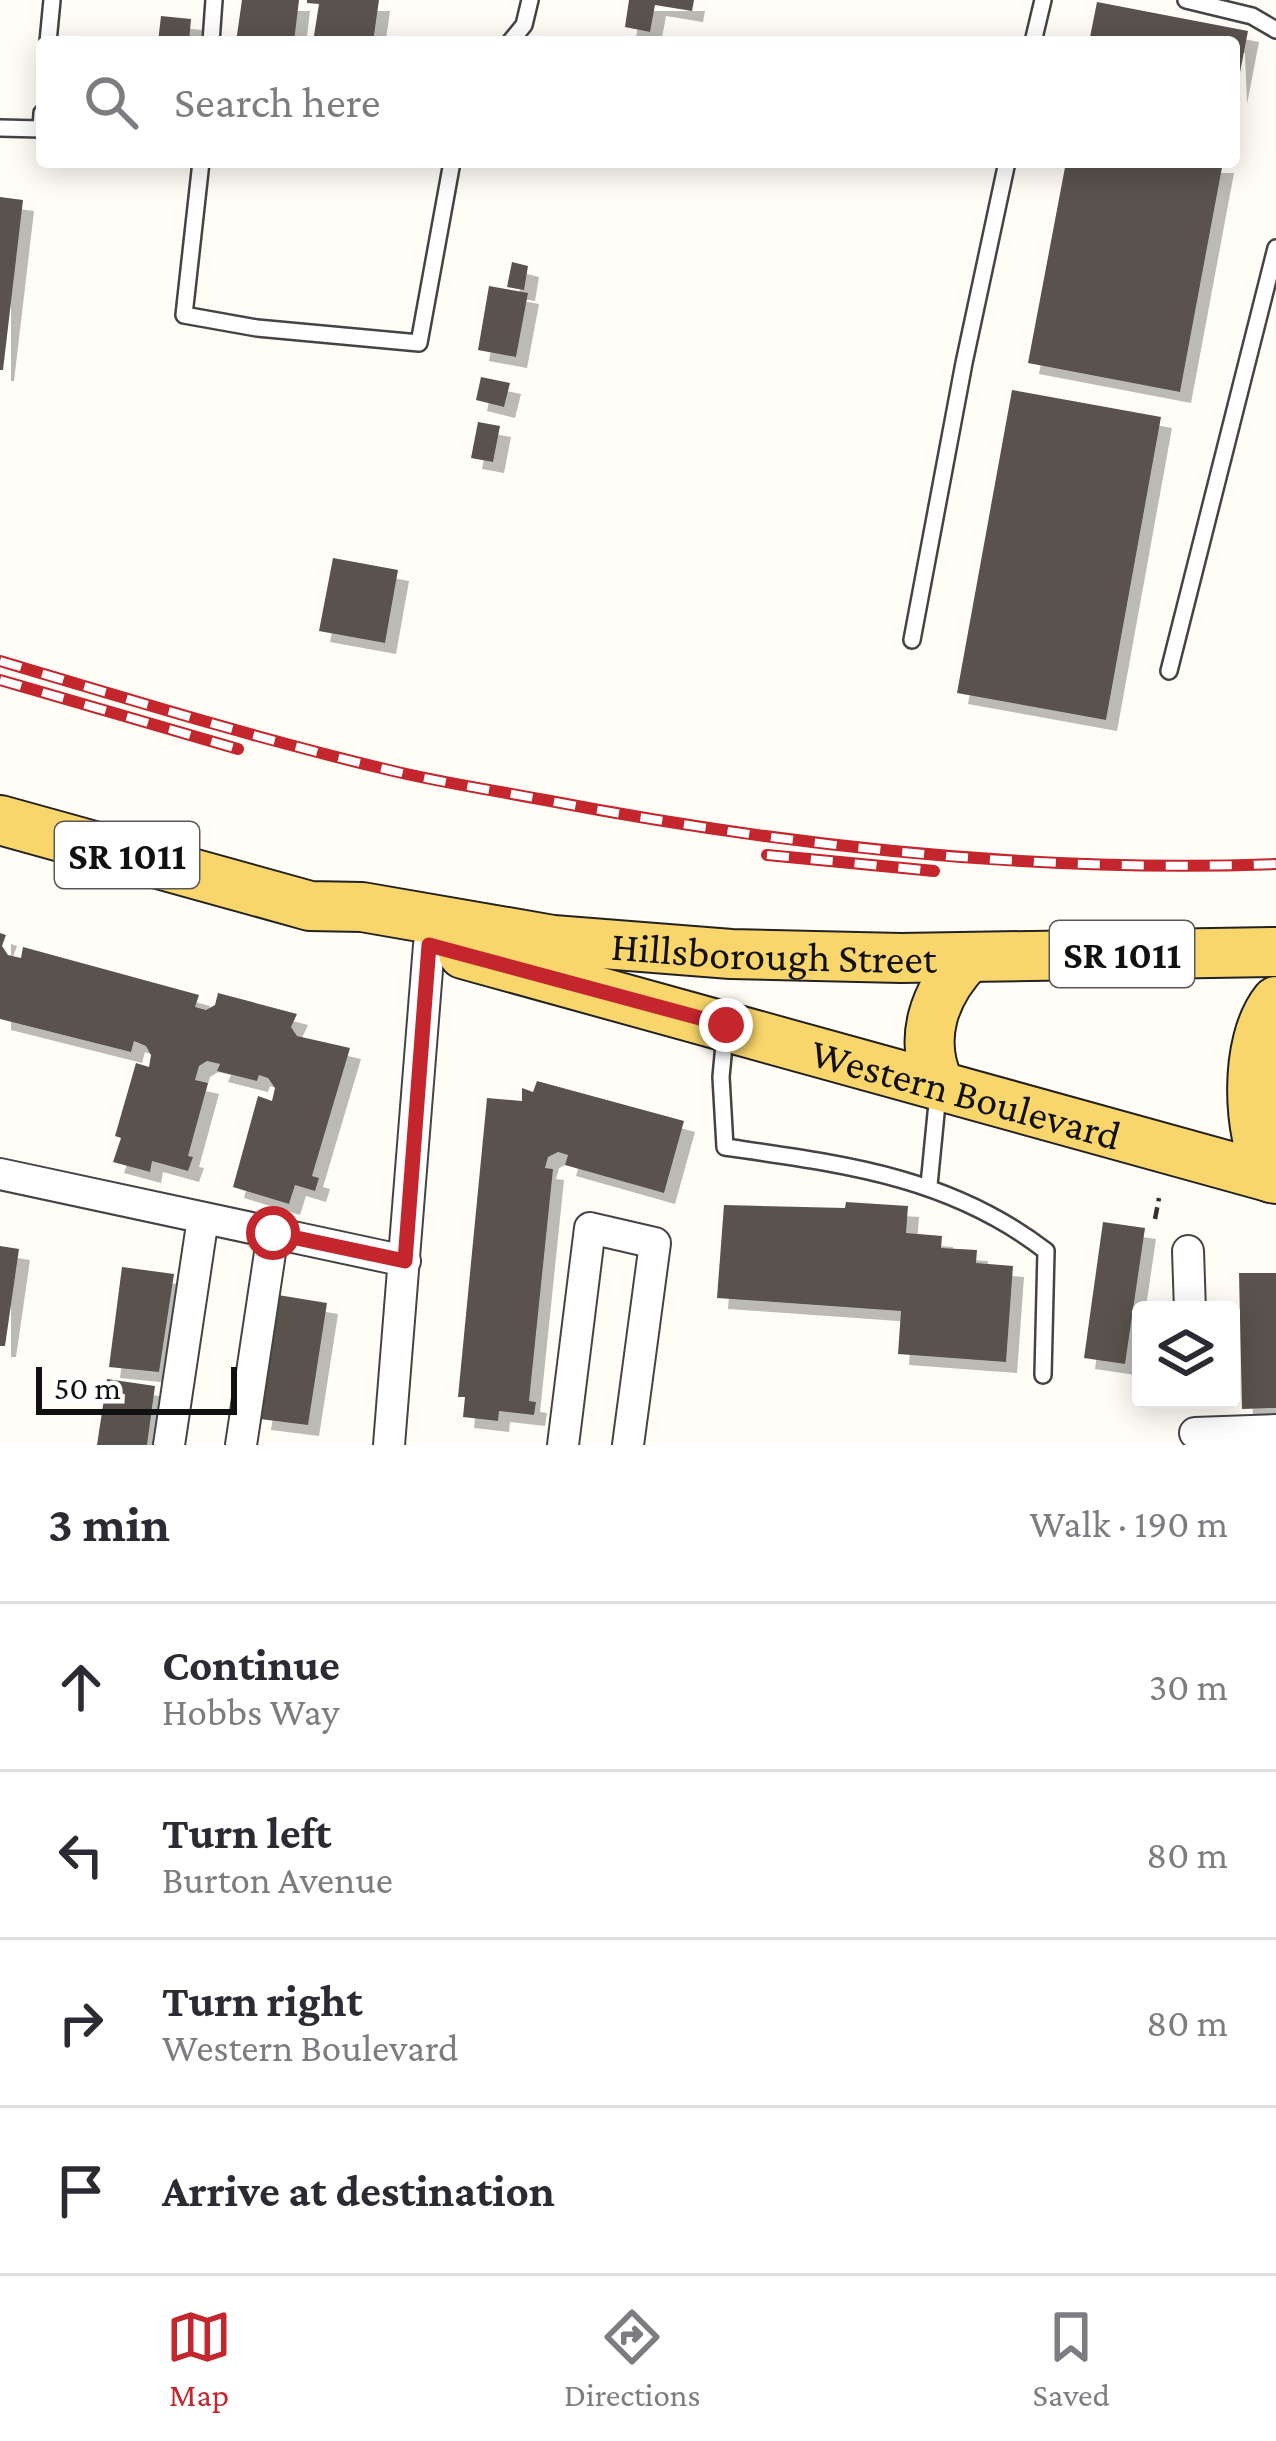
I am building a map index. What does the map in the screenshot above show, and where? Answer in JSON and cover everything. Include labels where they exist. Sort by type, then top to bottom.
[{"type":"main road","name":"Hillsborough Street","points":[[0,820],[310,906],[362,907],[553,940],[806,957],[1276,952]]},
{"type":"main road","name":"Western Boulevard","points":[[310,906],[346,923],[1274,1178]]},
{"type":"main road","points":[[939,1084],[929,1063],[934,1010],[947,979],[968,958]]},
{"type":"main road","points":[[1274,1178],[1258,1155],[1253,1101],[1260,1035],[1276,1001]]},
{"type":"street","points":[[389,1445],[429,945]]},
{"type":"street","points":[[0,1174],[405,1261]]},
{"type":"street","points":[[169,1445],[203,1218]]},
{"type":"street","points":[[563,1445],[590,1228],[655,1243],[628,1445]]},
{"type":"street","points":[[241,1445],[273,1233]]},
{"type":"street","points":[[1188,1251],[1190,1301]]},
{"type":"street","points":[[1194,1409],[1195,1439],[1276,1430]]},
{"type":"lane","points":[[49,36],[52,0]]},
{"type":"lane","points":[[211,36],[214,0]]},
{"type":"lane","points":[[515,36],[524,26],[530,0]]},
{"type":"lane","points":[[1035,36],[1042,0]]},
{"type":"lane","points":[[1186,0],[1252,16],[1276,30]]},
{"type":"lane","points":[[0,128],[36,129]]},
{"type":"lane","points":[[200,168],[184,315],[257,328],[419,343],[451,168]]},
{"type":"lane","points":[[912,640],[1006,168]]},
{"type":"lane","points":[[1168,671],[1276,248]]},
{"type":"lane","points":[[726,1025],[721,1077],[725,1148],[859,1166],[928,1186],[1024,1233],[1046,1250],[1043,1375]]},
{"type":"lane","points":[[928,1186],[939,1084]]},
{"type":"path","points":[[1155,1219],[1160,1198]]},
{"type":"building","points":[[242,0],[299,0],[295,36],[237,36]]},
{"type":"building","points":[[379,0],[374,36],[314,36],[319,4],[307,3]]},
{"type":"building","points":[[629,0],[694,0],[692,11],[655,5],[650,32],[625,27]]},
{"type":"building","points":[[1097,2],[1248,31],[1240,72],[1240,36],[1090,36]]},
{"type":"building","points":[[161,16],[191,19],[190,36],[159,36]]},
{"type":"building","points":[[1065,168],[1222,168],[1180,392],[1028,363]]},
{"type":"building","points":[[0,197],[23,200],[3,370],[0,370]]},
{"type":"building","points":[[512,262],[528,266],[524,290],[507,287]]},
{"type":"building","points":[[489,286],[528,293],[516,357],[478,350]]},
{"type":"building","points":[[481,377],[510,383],[504,407],[476,400]]},
{"type":"building","points":[[1012,390],[1161,417],[1106,720],[957,693]]},
{"type":"building","points":[[478,422],[500,426],[493,462],[471,458]]},
{"type":"building","points":[[333,558],[398,570],[385,643],[319,631]]},
{"type":"building","points":[[0,933],[6,935],[2,946],[8,955],[21,958],[23,947],[199,995],[195,1007],[206,1010],[215,1005],[218,993],[297,1014],[291,1027],[297,1036],[350,1048],[312,1176],[319,1178],[315,1191],[295,1185],[289,1204],[233,1187],[258,1096],[272,1101],[275,1088],[268,1078],[259,1075],[257,1081],[217,1071],[220,1064],[207,1061],[199,1066],[195,1080],[208,1083],[188,1171],[152,1161],[150,1172],[113,1162],[121,1138],[115,1136],[136,1063],[149,1067],[151,1055],[146,1046],[134,1041],[131,1052],[0,1019]]},
{"type":"building","points":[[537,1081],[684,1121],[664,1193],[565,1165],[568,1155],[558,1152],[548,1157],[545,1168],[553,1169],[529,1401],[536,1402],[534,1415],[499,1411],[498,1421],[463,1417],[465,1397],[458,1397],[487,1098],[522,1101],[522,1088],[533,1092]]},
{"type":"building","points":[[846,1202],[908,1206],[906,1233],[942,1236],[941,1248],[977,1250],[976,1263],[1013,1266],[1006,1362],[898,1354],[901,1311],[717,1298],[724,1205],[845,1208]]},
{"type":"building","points":[[1103,1222],[1145,1228],[1125,1364],[1084,1358]]},
{"type":"building","points":[[0,1246],[19,1249],[5,1346],[0,1346]]},
{"type":"building","points":[[122,1267],[174,1274],[159,1372],[109,1367]]},
{"type":"building","points":[[1239,1273],[1276,1273],[1276,1408],[1242,1409]]},
{"type":"building","points":[[278,1295],[327,1303],[308,1425],[260,1419]]},
{"type":"building","points":[[107,1379],[155,1386],[147,1445],[97,1445]]},
{"type":"railway","points":[[0,661],[385,769],[726,831],[1000,860],[1276,864]]},
{"type":"railway","points":[[0,680],[238,749]]},
{"type":"railway","points":[[767,855],[934,871]]},
{"type":"route","points":[[273,1233],[405,1261],[429,945],[726,1025]]}]
